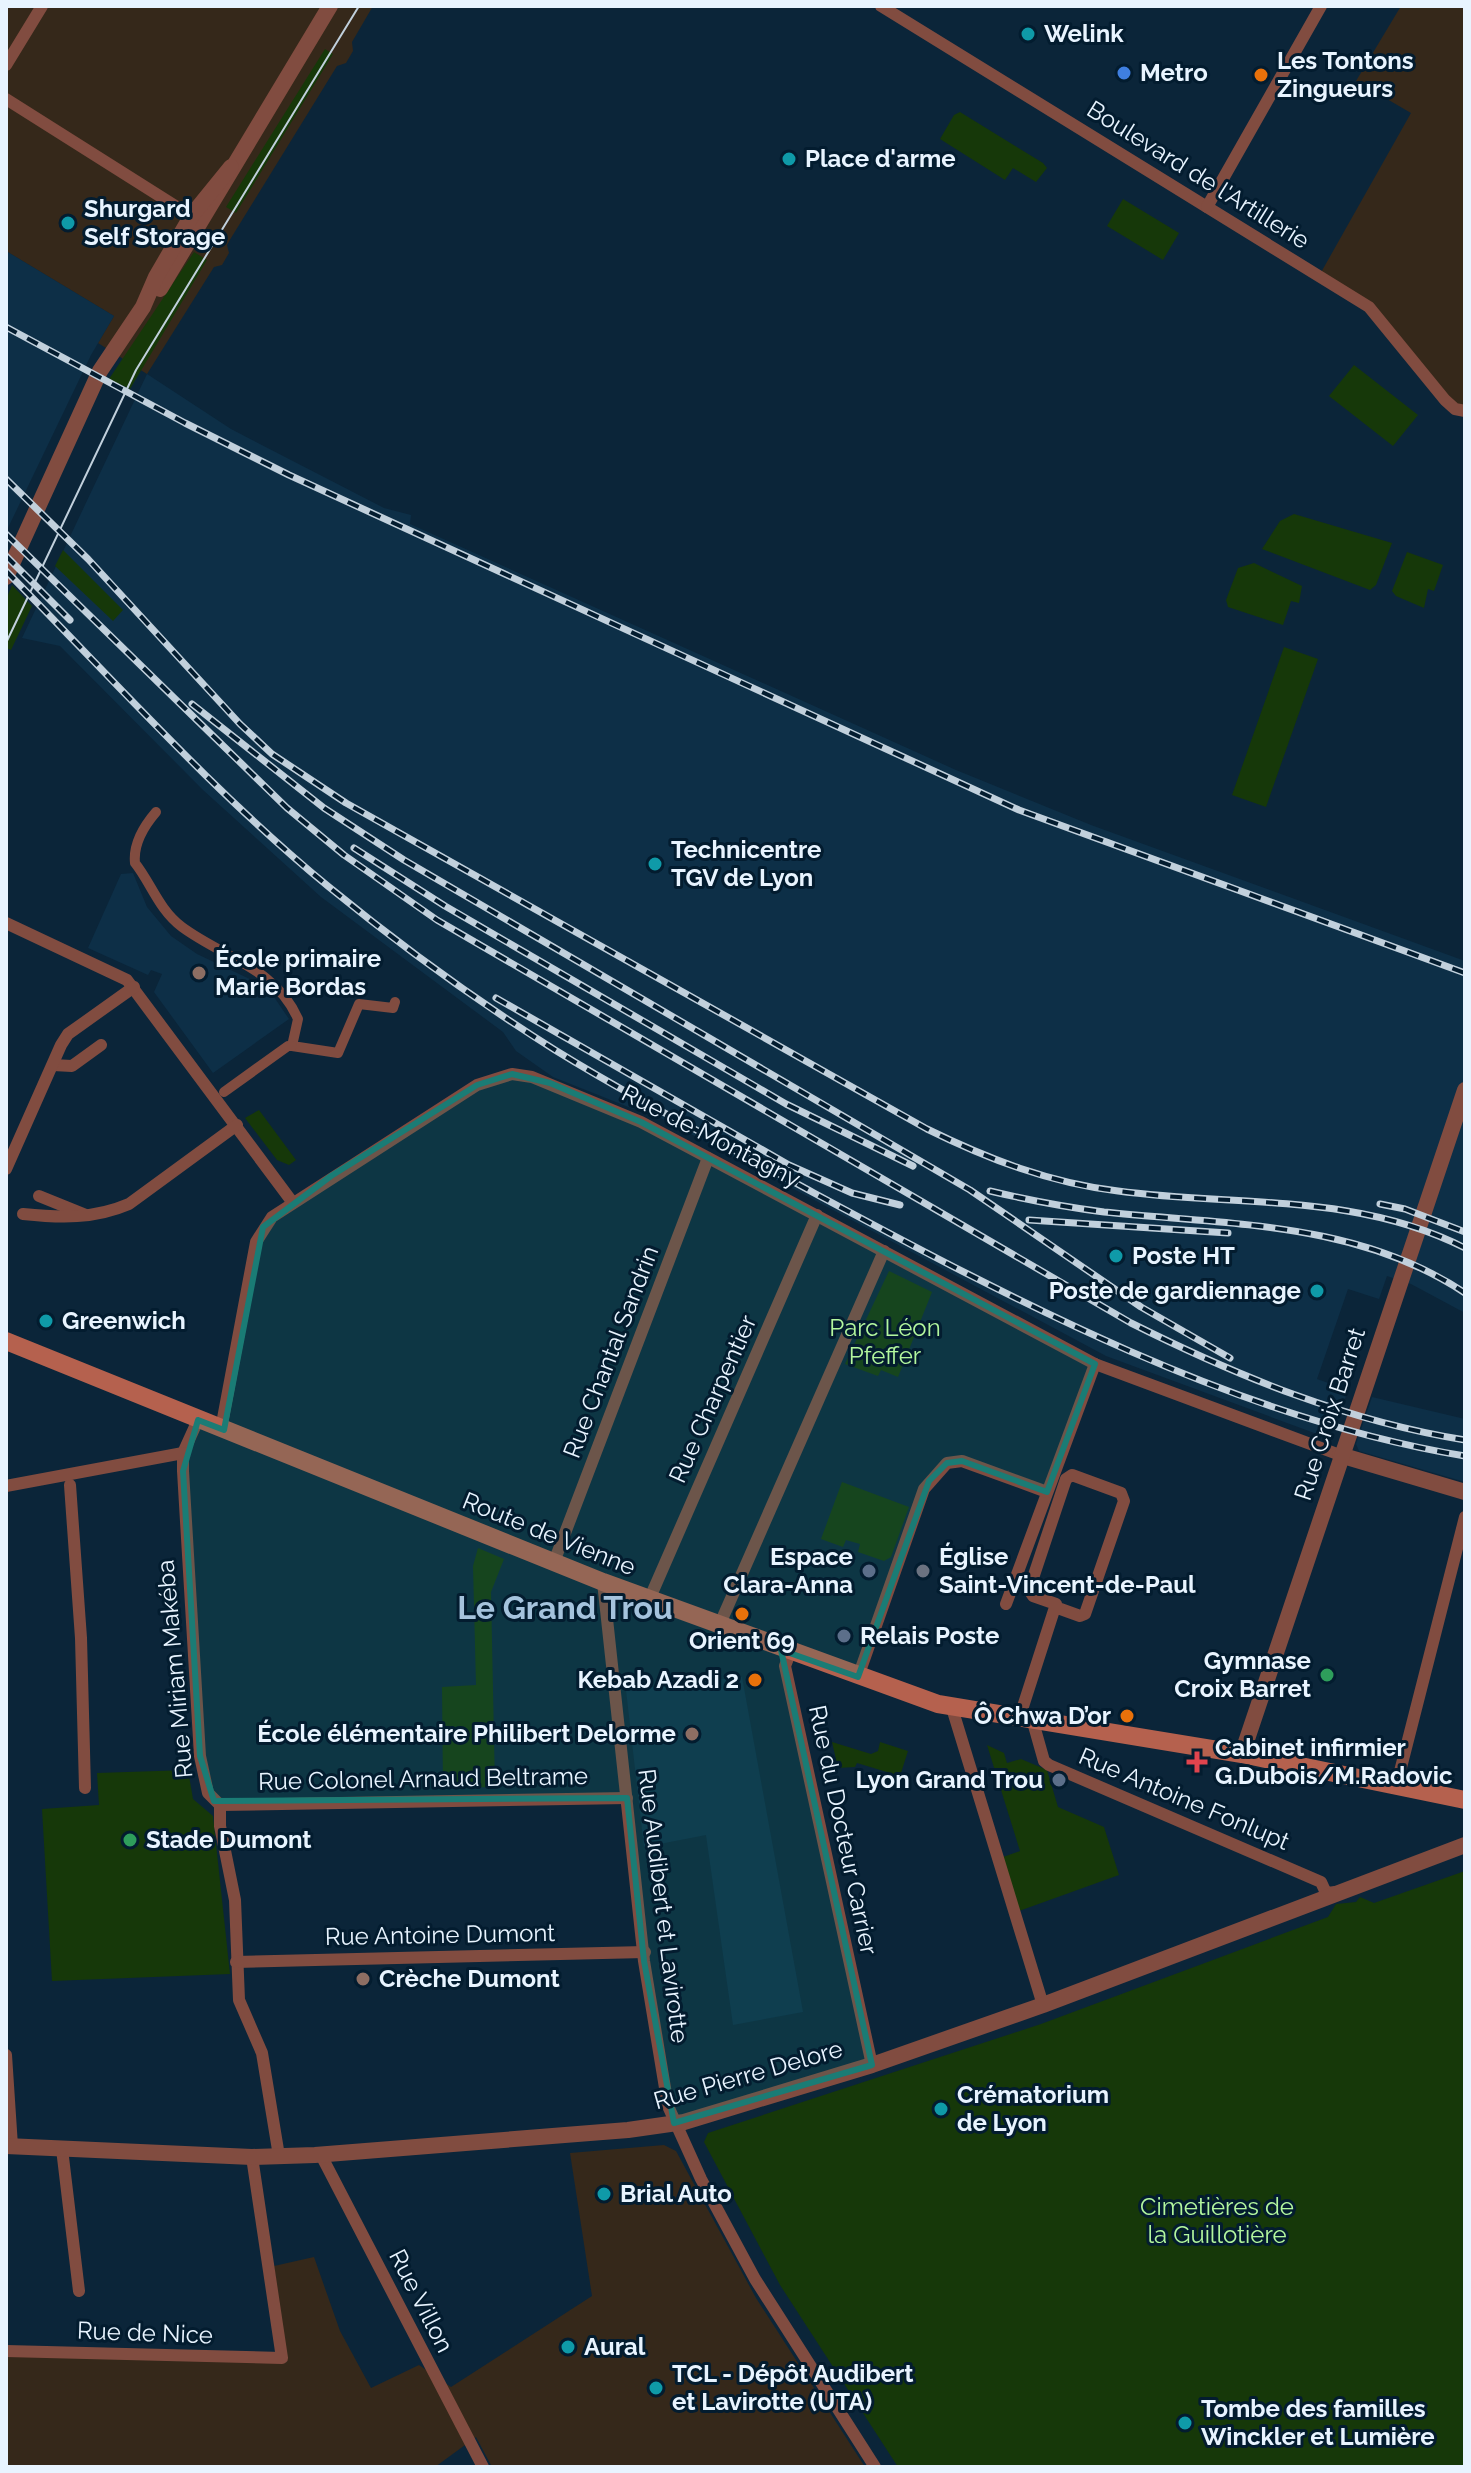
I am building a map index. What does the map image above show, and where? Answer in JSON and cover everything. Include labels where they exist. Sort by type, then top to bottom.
[{"type":"main road","name":"Route de Vienne","points":[[6,1341],[649,1600],[790,1653],[952,1708],[1242,1754],[1465,1800]]},
{"type":"street","points":[[6,65],[42,6]]},
{"type":"street","points":[[6,577],[100,371],[143,307],[160,289],[197,219],[330,6]]},
{"type":"street","name":"Boulevard de l'Artillerie","points":[[881,6],[1369,307],[1445,400],[1455,409],[1465,411]]},
{"type":"street","points":[[1207,207],[1321,6]]},
{"type":"street","points":[[6,99],[197,219]]},
{"type":"street","points":[[156,812],[146,824],[134,852],[135,863],[144,871],[155,899],[181,927],[255,968],[278,986],[298,1019],[292,1046]]},
{"type":"street","points":[[6,923],[118,973],[134,987],[293,1203]]},
{"type":"street","points":[[6,1169],[68,1034],[134,987]]},
{"type":"street","points":[[224,1092],[288,1046],[338,1053],[359,1004],[384,1009],[393,1008],[395,1002]]},
{"type":"street","points":[[52,1069],[72,1066],[101,1045]]},
{"type":"street","name":"Rue de Montagny","points":[[221,1429],[256,1242],[272,1217],[477,1085],[512,1074],[550,1083],[622,1113],[1095,1364],[1340,1455]]},
{"type":"street","name":"Rue Croix Barret","points":[[1242,1754],[1465,1090]]},
{"type":"street","points":[[23,1214],[66,1218],[89,1216],[129,1204],[237,1125]]},
{"type":"street","name":"Rue Chantal Sandrin","points":[[554,1562],[708,1158]]},
{"type":"street","points":[[39,1196],[89,1216]]},
{"type":"street","name":"Rue Charpentier","points":[[649,1600],[817,1215]]},
{"type":"street","points":[[719,1626],[884,1251]]},
{"type":"street","points":[[1006,1604],[1095,1364]]},
{"type":"street","points":[[6,1486],[183,1453],[198,1420]]},
{"type":"street","name":"Rue Miriam Makéba","points":[[183,1453],[200,1756],[208,1793],[220,1805],[220,1826],[235,1900],[239,2000],[262,2053],[279,2156]]},
{"type":"street","points":[[1340,1455],[1465,1492]]},
{"type":"street","points":[[858,1677],[924,1489],[947,1463],[962,1461],[1047,1492]]},
{"type":"street","points":[[1026,1720],[1055,1607],[1056,1604],[1033,1596],[1029,1590],[1066,1479],[1072,1475],[1121,1493],[1124,1501],[1085,1614],[1080,1616],[1055,1607]]},
{"type":"street","points":[[70,1485],[81,1638],[85,1788]]},
{"type":"street","points":[[1396,1787],[1465,1517]]},
{"type":"street","name":"Rue Audibert et Lavirotte","points":[[603,1582],[645,1952],[668,2106],[755,2279],[875,2467]]},
{"type":"street","name":"Rue du Docteur Carrier","points":[[790,1653],[785,1666],[872,2065]]},
{"type":"street","points":[[952,1708],[1043,2005]]},
{"type":"street","name":"Rue Antoine Fonlupt","points":[[1026,1720],[1044,1761],[1049,1765],[1321,1882],[1326,1893],[1341,1892]]},
{"type":"street","name":"Rue Colonel Arnaud Beltrame","points":[[220,1805],[627,1798]]},
{"type":"street","name":"Rue Pierre Delore","points":[[9,2146],[252,2157],[321,2155],[674,2123],[872,2065],[1043,2005],[1465,1845]]},
{"type":"street","name":"Rue Antoine Dumont","points":[[236,1962],[645,1952]]},
{"type":"street","points":[[6,2055],[9,2146]]},
{"type":"street","points":[[62,2149],[79,2291]]},
{"type":"street","name":"Rue Villon","points":[[321,2155],[483,2467]]},
{"type":"street","name":"Rue de Nice","points":[[6,2351],[282,2358],[252,2157]]},
{"type":"highlighted area","points":[[512,1074],[550,1083],[641,1122],[1095,1364],[1047,1492],[962,1461],[947,1463],[929,1481],[858,1677],[781,1650],[872,2065],[674,2123],[644,1961],[627,1798],[214,1801],[200,1756],[183,1471],[198,1420],[224,1430],[263,1227],[331,1176],[477,1085]]},
{"type":"shaded area","points":[[6,6],[373,6],[352,42],[353,51],[346,63],[337,66],[231,238],[227,245],[229,253],[222,265],[214,267],[147,374],[98,343],[114,316],[6,251]]},
{"type":"shaded area","points":[[1401,6],[1465,6],[1465,411],[1455,409],[1369,307],[1319,276],[1411,113],[1356,81]]},
{"type":"shaded area","points":[[6,251],[114,316],[91,355],[6,532]]},
{"type":"shaded area","points":[[147,374],[231,429],[384,508],[411,515],[410,524],[956,770],[1091,825],[1465,961],[1465,1313],[1411,1284],[1387,1276],[1379,1299],[1348,1289],[1317,1379],[1348,1390],[1334,1431],[1320,1426],[1317,1434],[1106,1356],[646,1110],[641,1112],[553,1077],[516,1051],[503,1032],[321,897],[203,790],[60,646],[22,638]]},
{"type":"shaded area","name":"École primaire Marie Bordas","points":[[133,873],[147,907],[171,936],[197,954],[256,982],[274,997],[289,1019],[213,1073],[154,992],[162,974],[151,970],[148,975],[88,948],[121,874]]},
{"type":"shaded area","points":[[1372,1397],[1465,1419],[1465,1482],[1359,1451],[1356,1444]]},
{"type":"shaded area","points":[[742,1677],[803,2012],[733,2025],[706,1835],[644,1847],[626,1690]]},
{"type":"shaded area","points":[[664,2145],[676,2151],[756,2298],[865,2467],[492,2467],[476,2437],[435,2467],[6,2467],[6,2355],[287,2362],[274,2266],[314,2257],[340,2331],[371,2388],[419,2365],[451,2387],[592,2296],[570,2153]]},
{"type":"green space","points":[[325,49],[333,54],[236,213],[226,207]]},
{"type":"green space","points":[[960,112],[1047,168],[1036,182],[1013,168],[1005,180],[940,139],[954,115]]},
{"type":"green space","points":[[1123,199],[1179,233],[1163,260],[1107,226]]},
{"type":"green space","points":[[194,252],[207,260],[130,389],[109,379]]},
{"type":"green space","points":[[1354,365],[1418,415],[1393,446],[1329,396]]},
{"type":"green space","points":[[1294,514],[1392,543],[1376,585],[1370,590],[1262,549],[1280,521]]},
{"type":"green space","points":[[63,550],[123,610],[113,621],[55,566]]},
{"type":"green space","points":[[1407,552],[1443,565],[1434,591],[1428,589],[1424,608],[1396,596],[1392,591]]},
{"type":"green space","points":[[1254,563],[1302,586],[1299,603],[1291,601],[1283,625],[1228,607],[1226,600],[1238,568]]},
{"type":"green space","points":[[12,585],[32,606],[11,650],[6,648],[6,600]]},
{"type":"green space","points":[[1284,647],[1318,659],[1266,807],[1232,795]]},
{"type":"green space","points":[[259,1110],[296,1160],[289,1165],[277,1160],[245,1118]]},
{"type":"green space","name":"Parc Léon Pfeffer","points":[[889,1271],[932,1292],[898,1377],[881,1370],[878,1376],[845,1364]]},
{"type":"green space","points":[[842,1482],[909,1507],[891,1557],[884,1561],[858,1552],[860,1544],[846,1540],[843,1547],[821,1539]]},
{"type":"green space","points":[[478,1548],[504,1559],[491,1592],[495,1787],[443,1788],[442,1687],[476,1685],[473,1566]]},
{"type":"green space","points":[[832,1742],[871,1754],[878,1751],[880,1742],[908,1751],[900,1776],[857,1763],[855,1767],[838,1768]]},
{"type":"green space","points":[[987,1745],[1004,1753],[1007,1763],[1021,1759],[1047,1770],[1058,1807],[1104,1827],[1119,1875],[1019,1911],[1003,1857],[1020,1851]]},
{"type":"green space","name":"Stade Dumont","points":[[188,1770],[193,1799],[213,1816],[230,1974],[52,1981],[42,1809],[99,1805],[97,1773]]},
{"type":"green space","name":"Cimetières de la Guillotière","points":[[1465,1871],[1465,2467],[898,2467],[780,2285],[704,2142],[708,2133],[1041,2024],[1328,1917],[1336,1904],[1356,1902],[1360,1897],[1374,1903]]},
{"type":"tram line","points":[[6,643],[136,370],[359,6]]},
{"type":"railway","points":[[6,327],[289,475],[1019,810],[1465,973]]},
{"type":"railway","points":[[6,479],[88,559],[240,724],[272,754],[346,803],[927,1129],[996,1160],[1068,1182],[1162,1196],[1294,1204],[1338,1210],[1423,1230],[1465,1248]]},
{"type":"railway","points":[[6,534],[287,808],[344,855],[437,920],[1131,1323],[1211,1361],[1335,1409],[1421,1432],[1465,1440]]},
{"type":"railway","points":[[6,556],[70,620]]},
{"type":"railway","points":[[6,571],[164,734],[286,851],[412,952],[555,1050],[651,1106],[890,1234],[1048,1314],[1130,1351],[1212,1385],[1296,1414],[1380,1439],[1465,1456]]},
{"type":"railway","points":[[192,704],[324,808],[404,860],[970,1190],[1141,1307],[1230,1358]]},
{"type":"railway","points":[[354,848],[445,906],[786,1104],[913,1166]]},
{"type":"railway","points":[[496,998],[789,1165],[852,1193],[900,1205]]},
{"type":"railway","points":[[990,1191],[1089,1210],[1244,1224],[1336,1239],[1424,1269],[1465,1293]]},
{"type":"railway","points":[[1380,1204],[1405,1209],[1465,1232]]},
{"type":"railway","points":[[1029,1220],[1228,1233]]},
{"type":"place","name":"Welink","points":[[1028,34]]},
{"type":"place","name":"Metro","points":[[1124,73]]},
{"type":"place","name":"Les Tontons Zingueurs","points":[[1261,75]]},
{"type":"place","name":"Place d'arme","points":[[789,159]]},
{"type":"place","name":"Shurgard Self Storage","points":[[68,223]]},
{"type":"place","name":"Technicentre TGV de Lyon","points":[[655,864]]},
{"type":"place","name":"École primaire Marie Bordas","points":[[199,973]]},
{"type":"place","name":"Poste HT","points":[[1116,1256]]},
{"type":"place","name":"Poste de gardiennage","points":[[1317,1291]]},
{"type":"place","name":"Greenwich","points":[[46,1321]]},
{"type":"place","name":"Espace Clara-Anna","points":[[869,1571]]},
{"type":"place","name":"Église Saint-Vincent-de-Paul","points":[[923,1571]]},
{"type":"place","name":"Orient 69","points":[[742,1614]]},
{"type":"place","name":"Relais Poste","points":[[844,1636]]},
{"type":"place","name":"Gymnase Croix Barret","points":[[1327,1675]]},
{"type":"place","name":"Kebab Azadi 2","points":[[755,1680]]},
{"type":"place","name":"Ô Chwa D’or","points":[[1127,1716]]},
{"type":"place","name":"École élémentaire Philibert Delorme","points":[[692,1734]]},
{"type":"place","name":"Cabinet infirmier G.Dubois/M.Radovic","points":[[1197,1762]]},
{"type":"place","name":"Lyon Grand Trou","points":[[1059,1780]]},
{"type":"place","name":"Stade Dumont","points":[[130,1840]]},
{"type":"place","name":"Crèche Dumont","points":[[363,1979]]},
{"type":"place","name":"Crématorium de Lyon","points":[[941,2109]]},
{"type":"place","name":"Brial Auto","points":[[604,2194]]},
{"type":"place","name":"Aural","points":[[568,2347]]},
{"type":"place","name":"TCL - Dépôt Audibert et Lavirotte (UTA)","points":[[656,2388]]},
{"type":"place","name":"Tombe des familles Winckler et Lumière","points":[[1185,2423]]},
{"type":"district","name":"Le Grand Trou","points":[[565,1608]]}]
